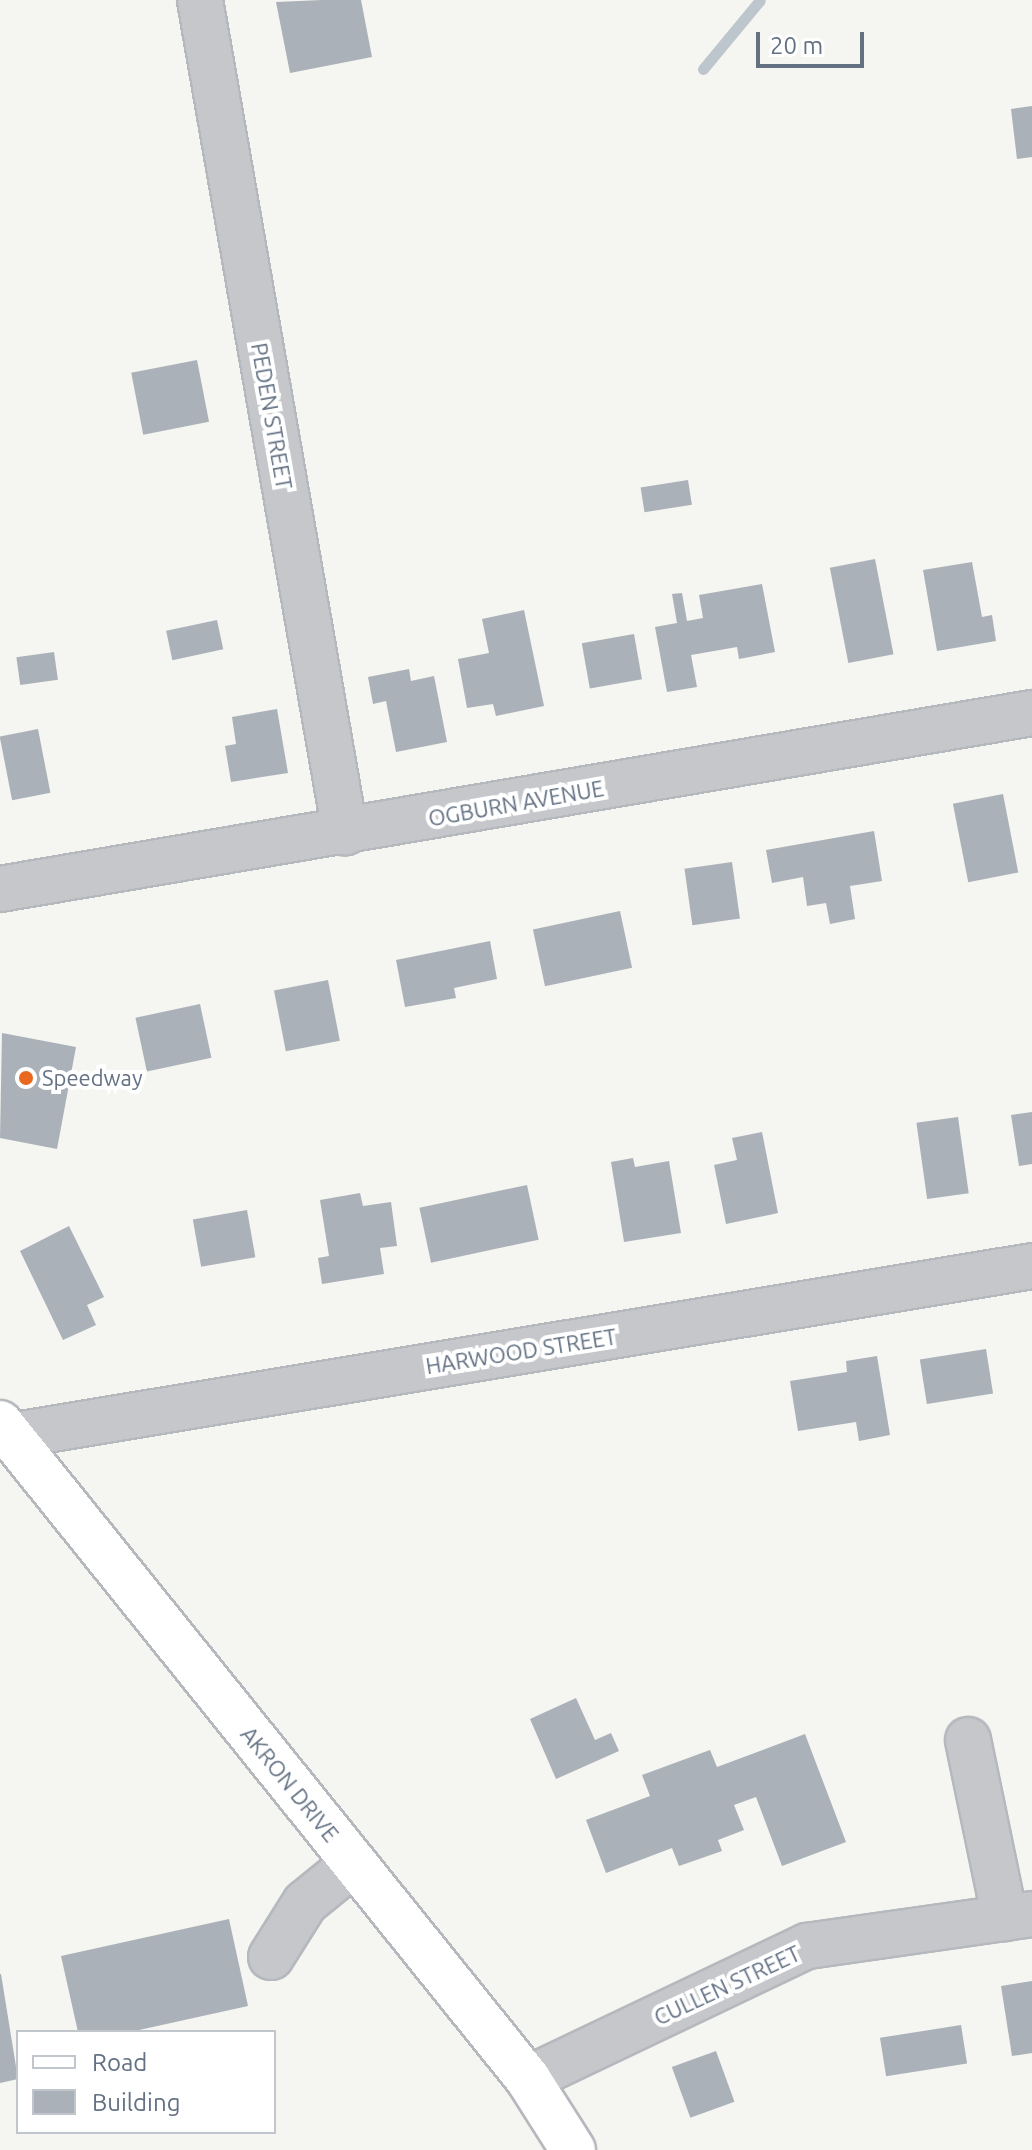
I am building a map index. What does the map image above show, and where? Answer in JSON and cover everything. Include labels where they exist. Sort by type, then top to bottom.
[{"type":"main road","name":"AKRON DRIVE","points":[[5,1430],[528,2079],[573,2150]]},
{"type":"street","name":"PEDEN STREET","points":[[200,0],[345,832]]},
{"type":"street","name":"OGBURN AVENUE","points":[[0,889],[1032,713]]},
{"type":"street","name":"HARWOOD STREET","points":[[5,1430],[1032,1266]]},
{"type":"street","points":[[968,1740],[1018,1916]]},
{"type":"street","points":[[271,1957],[305,1903],[354,1863]]},
{"type":"street","name":"CULLEN STREET","points":[[528,2079],[807,1946],[1018,1916]]},
{"type":"building","points":[[361,0],[372,57],[290,73],[276,2]]},
{"type":"building","points":[[1032,106],[1032,157],[1017,159],[1011,109]]},
{"type":"building","points":[[197,360],[209,422],[143,435],[131,373]]},
{"type":"building","points":[[688,480],[692,505],[645,512],[641,488]]},
{"type":"building","points":[[875,559],[894,654],[848,663],[830,568]]},
{"type":"building","points":[[972,562],[982,617],[992,615],[996,641],[937,651],[923,570]]},
{"type":"building","points":[[762,584],[775,652],[739,659],[737,647],[691,655],[697,687],[667,692],[655,627],[677,623],[672,594],[682,593],[687,621],[703,618],[699,595]]},
{"type":"building","points":[[524,610],[544,706],[496,716],[493,704],[467,708],[458,659],[489,653],[482,619]]},
{"type":"building","points":[[217,620],[223,649],[172,660],[166,631]]},
{"type":"building","points":[[634,634],[642,679],[590,689],[582,643]]},
{"type":"building","points":[[54,652],[58,680],[20,685],[16,657]]},
{"type":"building","points":[[409,669],[411,681],[434,676],[447,742],[396,752],[386,701],[373,704],[368,677]]},
{"type":"building","points":[[277,709],[288,773],[231,782],[225,746],[236,744],[232,717]]},
{"type":"building","points":[[38,729],[50,793],[12,800],[0,736]]},
{"type":"building","points":[[1003,794],[1018,873],[968,882],[953,804]]},
{"type":"building","points":[[874,831],[882,881],[850,886],[855,919],[830,924],[826,903],[807,906],[803,877],[772,883],[766,850]]},
{"type":"building","points":[[732,862],[740,918],[692,925],[684,869]]},
{"type":"building","points":[[620,911],[632,968],[545,986],[533,930]]},
{"type":"building","points":[[490,941],[497,979],[454,988],[456,998],[405,1007],[396,960]]},
{"type":"building","points":[[328,980],[340,1041],[286,1051],[274,990]]},
{"type":"building","points":[[200,1004],[211,1058],[147,1072],[135,1018]]},
{"type":"building","points":[[2,1033],[76,1047],[57,1149],[0,1138]]},
{"type":"building","points":[[1032,1112],[1032,1164],[1019,1166],[1011,1115]]},
{"type":"building","points":[[958,1117],[969,1193],[927,1199],[916,1123]]},
{"type":"building","points":[[762,1132],[778,1213],[726,1224],[714,1165],[737,1160],[732,1138]]},
{"type":"building","points":[[633,1158],[635,1167],[669,1161],[681,1233],[624,1242],[611,1162]]},
{"type":"building","points":[[527,1185],[539,1240],[431,1263],[419,1208]]},
{"type":"building","points":[[360,1193],[363,1206],[391,1202],[397,1246],[380,1248],[384,1274],[322,1284],[318,1258],[329,1256],[320,1200]]},
{"type":"building","points":[[247,1210],[255,1257],[201,1267],[193,1220]]},
{"type":"building","points":[[69,1226],[104,1297],[87,1305],[96,1325],[63,1340],[20,1251]]},
{"type":"building","points":[[986,1349],[993,1393],[927,1404],[920,1359]]},
{"type":"building","points":[[877,1356],[890,1435],[859,1441],[856,1422],[798,1431],[790,1381],[847,1372],[846,1361]]},
{"type":"building","points":[[576,1698],[595,1740],[611,1733],[619,1751],[556,1779],[530,1719]]},
{"type":"building","points":[[805,1734],[846,1842],[782,1866],[756,1797],[734,1805],[744,1830],[718,1840],[722,1851],[679,1866],[672,1848],[606,1873],[586,1820],[650,1796],[642,1775],[710,1750],[717,1767]]},
{"type":"building","points":[[229,1919],[248,2006],[139,2030],[78,2030],[61,1956]]},
{"type":"building","points":[[0,1974],[16,2079],[0,2083]]},
{"type":"building","points":[[1032,1981],[1032,2053],[1012,2056],[1001,1986]]},
{"type":"building","points":[[961,2025],[967,2064],[886,2076],[880,2038]]},
{"type":"building","points":[[716,2051],[734,2102],[690,2118],[672,2067]]},
{"type":"waterway","points":[[703,69],[760,0]]},
{"type":"place","name":"Speedway","points":[[26,1078]]}]
